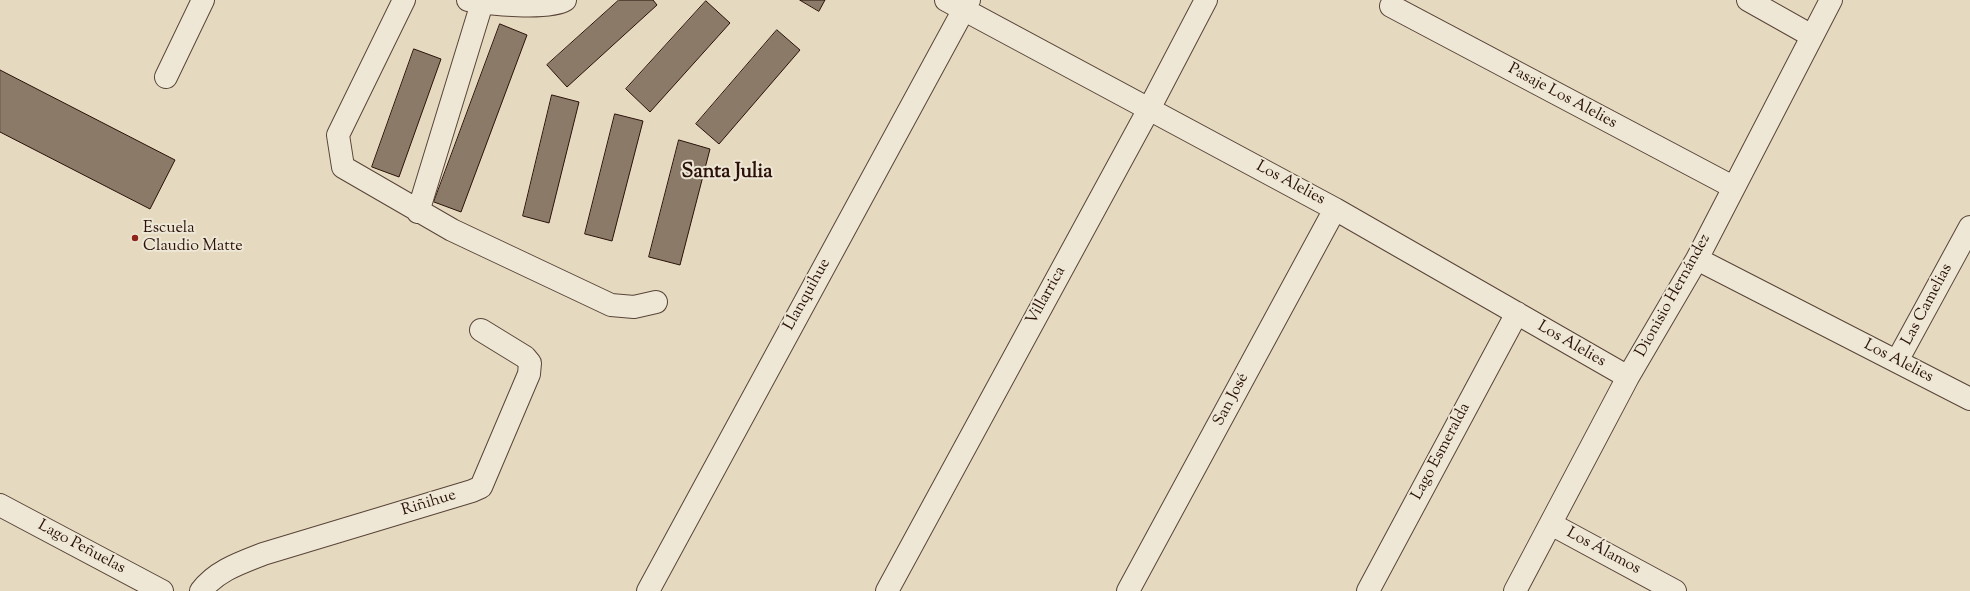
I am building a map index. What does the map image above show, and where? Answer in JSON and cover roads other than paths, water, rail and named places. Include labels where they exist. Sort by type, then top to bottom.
[{"type":"street","points":[[166,77],[203,0]]},
{"type":"street","points":[[404,0],[338,135],[343,167],[418,212],[452,230],[611,305],[634,307],[656,302]]},
{"type":"street","points":[[418,212],[475,1],[540,5],[565,0]]},
{"type":"street","name":"Villarrica","points":[[886,591],[1149,109],[1206,0]]},
{"type":"street","points":[[1748,0],[1812,36]]},
{"type":"street","name":"Dionisio Hernández","points":[[1515,591],[1628,377],[1697,259],[1831,0]]},
{"type":"street","name":"Los Alelies","points":[[960,3],[1149,109],[1335,209],[1628,377]]},
{"type":"street","name":"Llanquihue","points":[[648,591],[960,3]]},
{"type":"street","name":"Pasaje Los Alelies","points":[[1391,6],[1733,187]]},
{"type":"street","name":"San José","points":[[1128,591],[1335,209]]},
{"type":"street","name":"Las Camelias","points":[[1897,362],[1970,227]]},
{"type":"street","name":"Los Alelies","points":[[1697,259],[1970,399]]},
{"type":"street","name":"Lago Esmeralda","points":[[1368,591],[1517,313]]},
{"type":"street","name":"Riñihue","points":[[201,591],[207,582],[232,566],[256,556],[481,487],[529,374],[530,363],[525,357],[481,330]]},
{"type":"street","name":"Lago Peñuelas","points":[[2,511],[162,591]]},
{"type":"street","name":"Los Álamos","points":[[1551,524],[1675,591]]},
{"type":"place","name":"Escuela Claudio Matte","points":[[135,238]]},
{"type":"district","name":"Santa Julia","points":[[727,174]]}]
